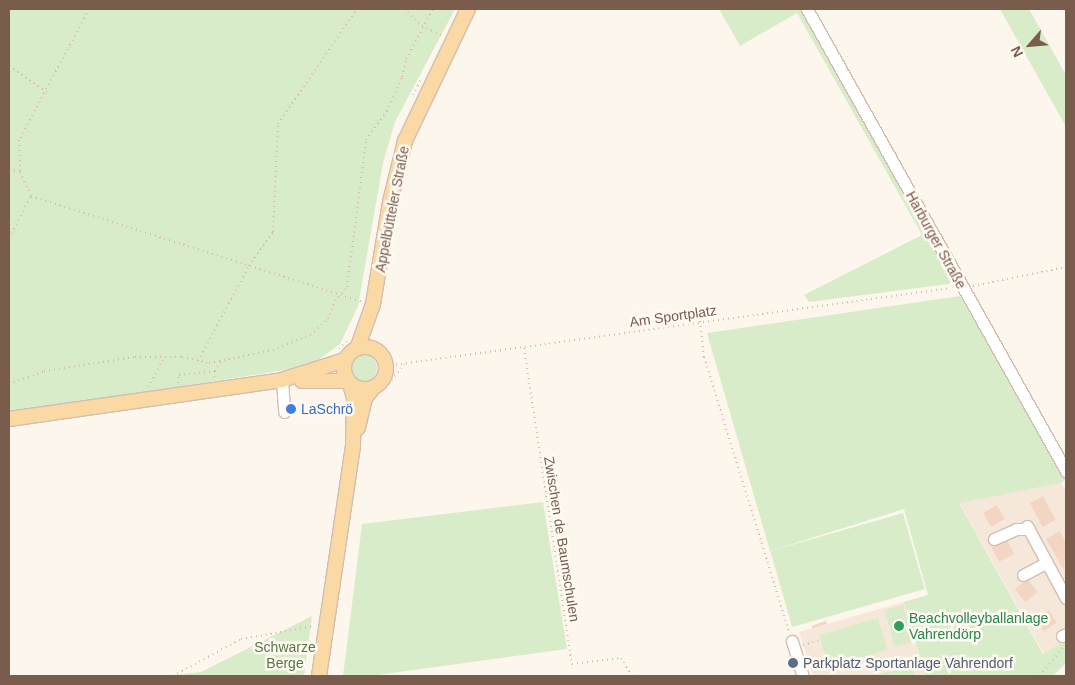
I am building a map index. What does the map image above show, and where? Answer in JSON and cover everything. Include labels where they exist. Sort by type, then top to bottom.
[{"type":"main road","name":"Appelbütteler Straße","points":[[357,348],[402,150],[451,40],[468,9]]},
{"type":"main road","name":"Appelbütteler Straße","points":[[368,303],[374,340],[378,352]]},
{"type":"main road","points":[[9,419],[282,380],[345,360],[357,348],[378,352],[386,366],[383,379],[376,391],[366,398],[353,446],[319,676]]},
{"type":"main road","points":[[345,360],[354,398],[353,446]]},
{"type":"main road","points":[[282,380],[349,382],[362,389],[376,391]]},
{"type":"street","name":"Harburger Straße","points":[[806,9],[966,286],[1066,471]]},
{"type":"street","points":[[282,380],[284,412]]},
{"type":"street","points":[[994,540],[1016,529],[1028,528],[1066,598]]},
{"type":"street","points":[[1023,575],[1047,562]]},
{"type":"street","points":[[793,644],[803,676]]},
{"type":"path","points":[[89,9],[47,92],[19,140],[20,172],[31,196],[340,297],[368,303]]},
{"type":"path","points":[[198,362],[249,266],[273,232],[278,124],[357,9]]},
{"type":"path","points":[[404,9],[422,26],[451,40]]},
{"type":"path","points":[[408,9],[409,13]]},
{"type":"path","points":[[9,384],[44,371],[165,356],[198,362],[222,359],[274,350],[310,335],[328,319],[350,274],[366,140],[387,110],[422,26],[433,9]]},
{"type":"path","points":[[9,66],[47,92]]},
{"type":"path","points":[[9,169],[20,172]]},
{"type":"path","points":[[9,238],[31,196]]},
{"type":"path","name":"Am Sportplatz","points":[[386,366],[524,348],[700,321],[966,286],[1066,267]]},
{"type":"path","points":[[700,321],[704,357],[793,644],[820,640]]},
{"type":"path","name":"Zwischen de Baumschulen","points":[[524,348],[572,664],[621,658],[632,676]]},
{"type":"path","points":[[143,400],[165,356]]},
{"type":"path","points":[[212,390],[215,371],[222,359]]},
{"type":"path","points":[[376,391],[406,363]]},
{"type":"path","points":[[177,395],[179,375],[215,371]]},
{"type":"path","points":[[174,676],[241,639],[326,624]]},
{"type":"path","points":[[1040,676],[1065,638]]},
{"type":"shaded area","points":[[1061,483],[1066,491],[1066,640],[1044,654],[959,502]]},
{"type":"shaded area","points":[[904,602],[926,676],[813,676],[799,632]]},
{"type":"green space","points":[[9,9],[455,9],[395,122],[383,163],[358,306],[340,344],[310,366],[9,414]]},
{"type":"green space","points":[[719,9],[800,9],[952,279],[949,284],[809,302],[804,295],[922,235],[797,13],[740,46]]},
{"type":"green space","points":[[1000,9],[1029,9],[1066,75],[1066,127]]},
{"type":"green space","points":[[960,296],[1066,479],[1061,483],[959,503],[1043,654],[1066,640],[1066,663],[1053,676],[926,676],[904,602],[928,595],[904,509],[770,551],[707,333]]},
{"type":"green space","points":[[364,355],[373,359],[377,368],[373,377],[364,381],[355,377],[351,368],[355,359]]},
{"type":"green space","points":[[543,502],[567,649],[370,676],[343,676],[362,524]]},
{"type":"green space","points":[[903,513],[925,589],[792,627],[770,551]]},
{"type":"green space","name":"Beachvolleyballanlage Vahrendörp","points":[[903,605],[913,642],[894,647],[885,610]]},
{"type":"green space","name":"Schwarze Berge","points":[[312,616],[304,676],[166,676],[201,672]]},
{"type":"green space","points":[[878,618],[887,650],[828,667],[819,635]]},
{"type":"green space","points":[[912,665],[915,676],[872,676]]},
{"type":"building","points":[[1043,496],[1056,520],[1042,527],[1030,503]]},
{"type":"building","points":[[997,505],[1005,519],[991,527],[983,513]]},
{"type":"building","points":[[1060,531],[1066,543],[1064,570],[1046,539]]},
{"type":"building","points":[[1006,538],[1014,554],[999,562],[991,546]]},
{"type":"building","points":[[1027,579],[1038,592],[1026,602],[1015,589]]},
{"type":"building","points":[[1049,610],[1057,623],[1043,631],[1035,618]]},
{"type":"building","points":[[826,621],[827,624],[813,628],[812,626]]},
{"type":"place","name":"LaSchrö","points":[[291,409]]},
{"type":"place","name":"Beachvolleyballanlage Vahrendörp","points":[[899,626]]},
{"type":"place","name":"Parkplatz Sportanlage Vahrendorf","points":[[793,663]]}]
